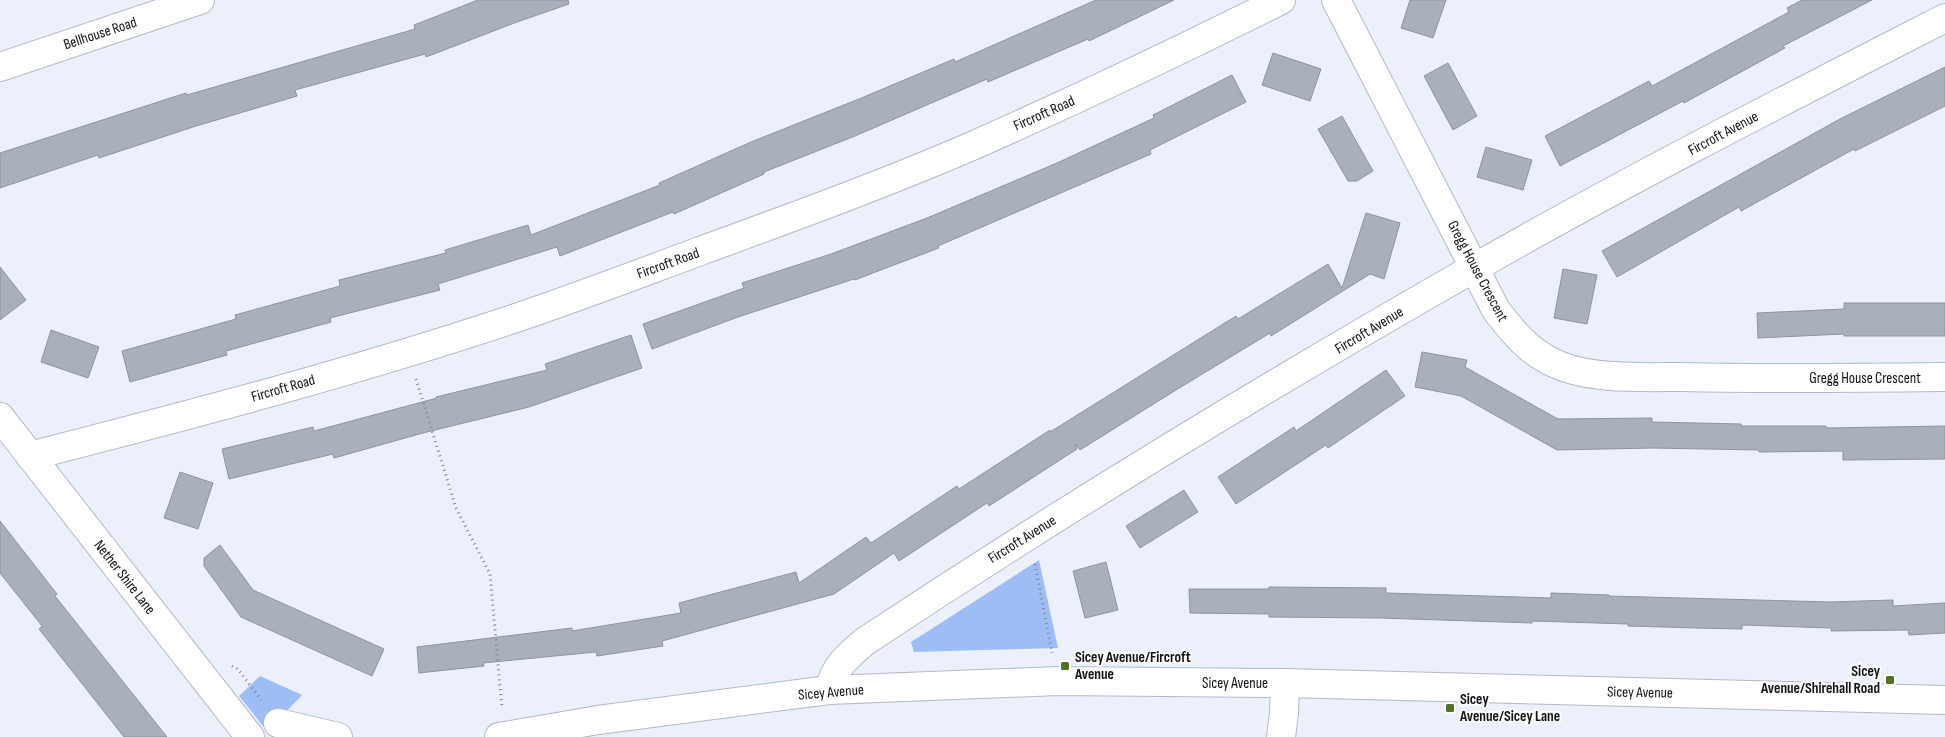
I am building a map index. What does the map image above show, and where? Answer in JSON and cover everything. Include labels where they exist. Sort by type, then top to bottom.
[{"type":"street","name":"Bellhouse Road","points":[[0,67],[200,0]]},
{"type":"street","name":"Fircroft Road","points":[[30,456],[210,410],[507,321],[681,258],[796,216],[968,147],[1162,60],[1281,0]]},
{"type":"street","name":"Gregg House Crescent","points":[[1336,0],[1496,310],[1512,332],[1530,348],[1554,364],[1584,372],[1618,376],[1720,378],[1945,377]]},
{"type":"street","name":"Fircroft Avenue","points":[[829,690],[833,675],[840,663],[864,642],[1024,538],[1140,466],[1475,267],[1713,137],[1945,18]]},
{"type":"street","name":"Nether Shire Lane","points":[[0,417],[250,737]]},
{"type":"street","name":"Sicey Avenue","points":[[502,736],[598,720],[829,690],[1058,682],[1285,684],[1945,700]]},
{"type":"street","points":[[1281,737],[1285,684]]},
{"type":"street","points":[[278,723],[338,737]]},
{"type":"path","points":[[408,351],[456,508],[490,574],[502,736]]},
{"type":"path","points":[[1024,538],[1035,562],[1058,682]]},
{"type":"shaded area","points":[[1039,560],[1058,648],[914,652],[911,642]]},
{"type":"shaded area","points":[[260,676],[302,695],[280,718],[294,737],[272,737],[239,696]]},
{"type":"building","points":[[478,0],[568,0],[569,4],[426,57],[425,54],[295,90],[297,96],[99,158],[98,155],[0,188],[0,153],[186,93],[187,95],[415,29],[414,25]]},
{"type":"building","points":[[1096,0],[1174,0],[1089,41],[1088,39],[988,82],[987,79],[855,136],[764,172],[764,174],[674,214],[673,212],[560,256],[557,247],[438,284],[440,290],[330,318],[331,322],[226,351],[227,355],[130,382],[122,351],[236,319],[235,315],[340,286],[339,280],[446,253],[445,250],[528,225],[531,235],[660,185],[659,183],[751,142],[954,59],[955,62]]},
{"type":"building","points":[[1410,0],[1446,0],[1433,38],[1401,28]]},
{"type":"building","points":[[1802,0],[1872,0],[1783,46],[1785,48],[1684,103],[1683,101],[1560,166],[1545,136],[1649,81],[1652,86],[1789,12],[1787,8]]},
{"type":"building","points":[[1273,53],[1321,69],[1310,101],[1262,85]]},
{"type":"building","points":[[1448,63],[1477,116],[1453,130],[1424,76]]},
{"type":"building","points":[[1945,67],[1945,106],[1855,151],[1854,149],[1741,211],[1739,207],[1617,277],[1602,251],[1840,119]]},
{"type":"building","points":[[1232,75],[1246,102],[1150,150],[1151,154],[938,246],[939,248],[855,280],[738,317],[652,349],[643,324],[744,288],[742,283],[831,254],[927,218],[1057,163],[1154,118],[1153,115]]},
{"type":"building","points":[[1342,116],[1373,171],[1357,181],[1348,181],[1318,129]]},
{"type":"building","points":[[1486,147],[1532,160],[1523,190],[1477,177]]},
{"type":"building","points":[[1366,213],[1400,223],[1384,279],[1370,274],[1271,336],[1270,333],[1080,450],[1076,444],[1077,449],[989,506],[987,503],[899,561],[894,553],[834,594],[662,641],[663,646],[597,656],[596,652],[483,663],[484,666],[419,673],[417,647],[572,628],[572,631],[681,613],[679,603],[796,572],[799,583],[866,537],[871,543],[957,486],[959,489],[1050,430],[1050,432],[1236,316],[1238,319],[1328,264],[1342,288]]},
{"type":"building","points":[[0,267],[26,300],[0,320]]},
{"type":"building","points":[[1563,269],[1597,275],[1587,324],[1554,318]]},
{"type":"building","points":[[1844,303],[1945,303],[1945,336],[1844,336],[1844,334],[1758,338],[1757,313],[1844,309]]},
{"type":"building","points":[[51,330],[99,347],[88,378],[41,362]]},
{"type":"building","points":[[631,335],[642,368],[529,407],[423,433],[334,458],[333,454],[229,479],[222,449],[313,427],[314,431],[436,397],[547,370],[545,364]]},
{"type":"building","points":[[1422,352],[1467,360],[1465,367],[1558,419],[1652,418],[1652,422],[1741,424],[1741,426],[1826,426],[1826,428],[1945,426],[1945,459],[1843,460],[1843,451],[1759,452],[1759,450],[1653,448],[1557,450],[1461,396],[1415,387]]},
{"type":"building","points":[[1386,370],[1405,396],[1328,448],[1326,445],[1236,504],[1218,477],[1294,427],[1296,431]]},
{"type":"building","points":[[180,472],[213,483],[198,529],[164,518]]},
{"type":"building","points":[[1184,490],[1198,512],[1140,548],[1126,526]]},
{"type":"building","points":[[0,521],[57,594],[55,596],[167,737],[124,737],[39,629],[42,626],[0,573]]},
{"type":"building","points":[[220,545],[253,590],[384,649],[372,676],[241,617],[204,566],[204,558]]},
{"type":"building","points":[[1106,562],[1118,610],[1085,618],[1073,571]]},
{"type":"building","points":[[1269,587],[1386,588],[1386,593],[1551,598],[1551,593],[1830,602],[1893,600],[1893,606],[1945,603],[1945,633],[1909,635],[1908,630],[1831,631],[1831,628],[1742,625],[1742,629],[1697,628],[1533,621],[1532,623],[1380,618],[1269,617],[1269,614],[1190,613],[1189,589],[1269,589]]},
{"type":"place","name":"Sicey Avenue/Fircroft Avenue","points":[[1065,666]]},
{"type":"place","name":"Sicey Avenue/Shirehall Road","points":[[1890,680]]},
{"type":"place","name":"Sicey Avenue/Sicey Lane","points":[[1450,708]]}]
